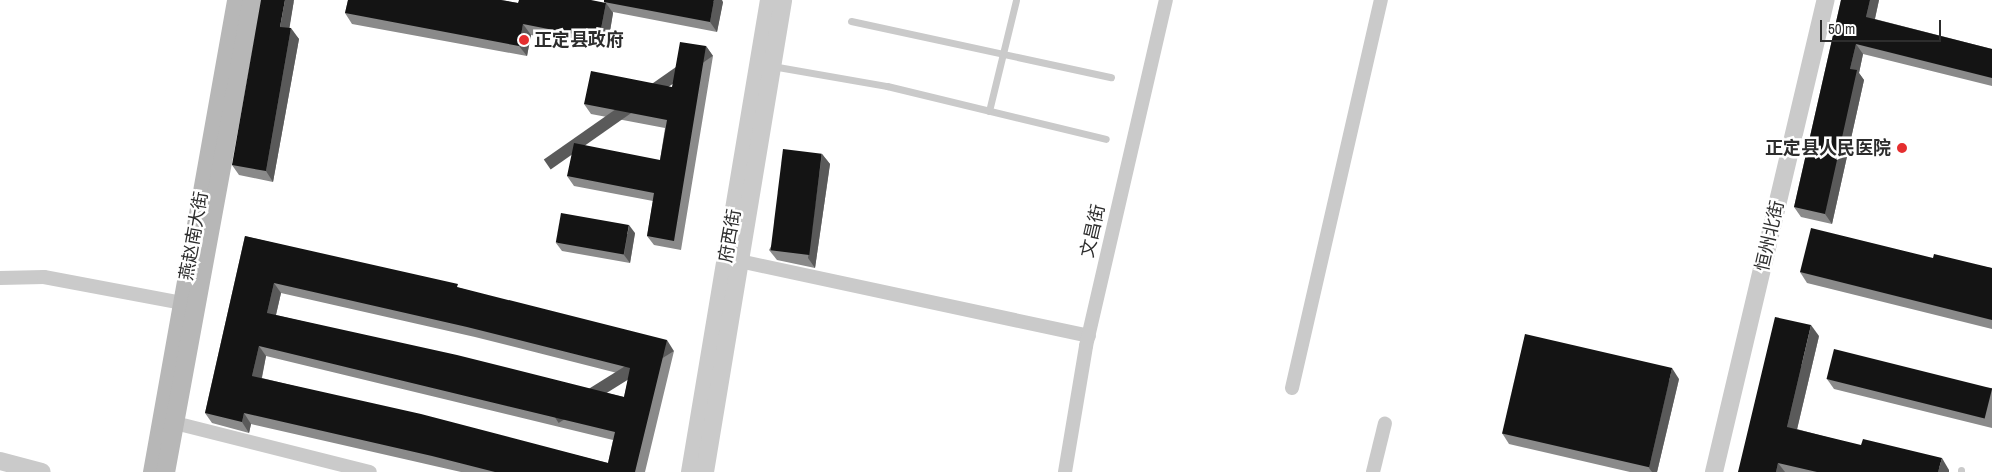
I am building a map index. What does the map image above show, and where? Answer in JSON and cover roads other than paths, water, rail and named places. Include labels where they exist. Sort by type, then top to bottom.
[{"type":"main road","name":"燕赵南大街","points":[[152,472],[168,421],[182,302],[236,0]]},
{"type":"main road","points":[[165,472],[168,421],[252,0]]},
{"type":"street","name":"府西街","points":[[690,472],[734,260],[764,65],[770,0]]},
{"type":"street","points":[[764,65],[782,0]]},
{"type":"street","name":"文昌街","points":[[1065,472],[1088,336],[1166,0]]},
{"type":"street","points":[[1292,388],[1381,0]]},
{"type":"street","name":"恒州北街","points":[[1714,472],[1826,0]]},
{"type":"street","points":[[705,472],[734,260],[1088,336]]},
{"type":"street","points":[[0,278],[44,277],[182,302]]},
{"type":"street","points":[[168,421],[370,472]]},
{"type":"street","points":[[1373,472],[1385,423]]},
{"type":"street","points":[[0,462],[42,472]]},
{"type":"lane","points":[[989,111],[1016,0]]},
{"type":"lane","points":[[851,21],[1111,77]]},
{"type":"lane","points":[[764,65],[886,86],[1106,139]]},
{"type":"place","name":"正定县政府","points":[[524,40]]},
{"type":"place","name":"正定县人民医院","points":[[1902,148]]}]
